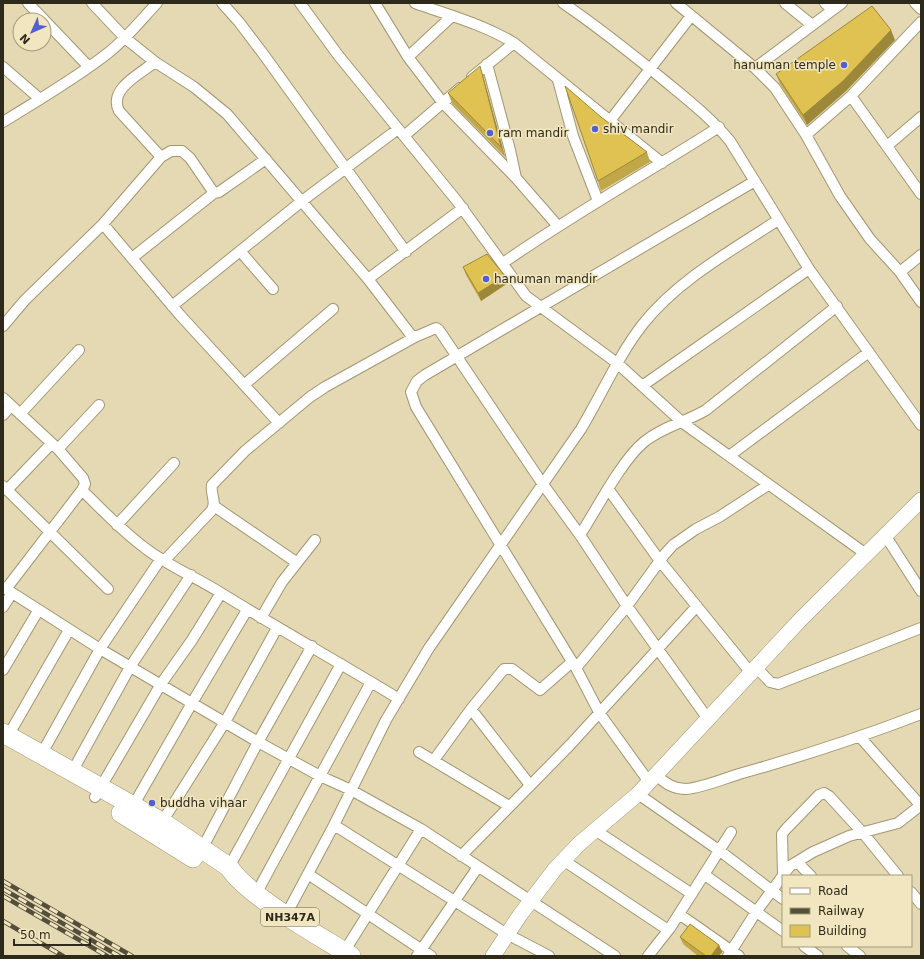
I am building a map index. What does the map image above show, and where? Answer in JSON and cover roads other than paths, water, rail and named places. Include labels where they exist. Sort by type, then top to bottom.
[{"type":"highway","name":"NH347A","points":[[4,737],[72,772],[98,792],[218,874],[231,871]]},
{"type":"highway","name":"NH347A","points":[[4,737],[98,792],[133,806],[162,822],[231,871],[256,894],[347,954]]},
{"type":"street","points":[[28,3],[89,67]]},
{"type":"street","points":[[92,3],[125,38],[155,62],[194,87],[227,114],[368,279],[411,334],[415,337]]},
{"type":"street","points":[[3,122],[89,67],[125,38],[157,3]]},
{"type":"street","points":[[222,3],[239,22],[264,55],[406,252]]},
{"type":"street","points":[[300,3],[338,55],[463,208],[526,296],[540,308],[617,363],[683,423],[866,554]]},
{"type":"street","points":[[376,3],[408,57],[443,103],[516,178],[557,225]]},
{"type":"street","points":[[415,3],[488,30],[514,43],[609,122],[662,163]]},
{"type":"street","points":[[563,3],[593,23],[650,68],[719,127],[730,141],[755,180],[778,220],[809,268],[921,425]]},
{"type":"street","points":[[676,3],[755,68],[775,88],[806,135],[844,202],[870,239],[900,272],[921,302]]},
{"type":"street","points":[[785,3],[812,25]]},
{"type":"street","points":[[825,3],[832,10]]},
{"type":"street","points":[[755,68],[842,3]]},
{"type":"street","points":[[916,3],[921,9]]},
{"type":"street","points":[[408,57],[452,16]]},
{"type":"street","points":[[609,122],[691,16]]},
{"type":"street","points":[[806,135],[851,96],[921,22]]},
{"type":"street","points":[[172,306],[345,168],[443,103],[487,64],[514,43]]},
{"type":"street","points":[[155,62],[122,88],[116,99],[116,106],[161,156]]},
{"type":"street","points":[[487,64],[516,178]]},
{"type":"street","points":[[3,66],[40,99]]},
{"type":"street","points":[[558,80],[573,136],[598,201]]},
{"type":"street","points":[[851,96],[920,191]]},
{"type":"street","points":[[887,146],[921,117]]},
{"type":"street","points":[[503,263],[557,225],[662,163],[719,127]]},
{"type":"street","points":[[3,326],[25,300],[103,224],[161,156],[171,150],[182,150],[190,158],[214,192]]},
{"type":"street","points":[[132,258],[214,192],[219,192],[266,159]]},
{"type":"street","points":[[755,180],[417,381],[411,392],[412,399],[416,408],[574,665],[600,714],[653,778],[686,789],[748,772],[860,737],[921,714]]},
{"type":"street","points":[[368,279],[463,208]]},
{"type":"street","points":[[286,915],[334,825],[386,720],[428,648],[581,429],[617,363],[642,325],[670,297],[702,270],[778,220]]},
{"type":"street","points":[[103,224],[172,306],[245,384],[279,423]]},
{"type":"street","points":[[240,251],[273,289]]},
{"type":"street","points":[[900,272],[921,255]]},
{"type":"street","points":[[642,386],[809,268]]},
{"type":"street","points":[[580,535],[629,459],[644,442],[659,432],[683,423],[706,410],[837,306]]},
{"type":"street","points":[[245,384],[333,309]]},
{"type":"street","points":[[296,562],[214,506],[211,489],[214,481],[245,451],[325,387],[415,337],[436,328],[458,357],[542,483],[580,535],[627,606],[708,719]]},
{"type":"street","points":[[20,414],[79,350]]},
{"type":"street","points":[[729,456],[869,352]]},
{"type":"street","points":[[3,398],[54,446],[83,478],[85,484],[7,589],[3,607]]},
{"type":"street","points":[[99,405],[5,488],[108,589]]},
{"type":"street","points":[[3,414],[11,406]]},
{"type":"street","points":[[117,525],[174,463]]},
{"type":"street","points":[[434,760],[471,708],[504,669],[512,669],[540,690],[574,665],[627,606],[673,545],[768,485]]},
{"type":"street","points":[[82,490],[130,537],[162,560],[191,575],[260,618],[312,646],[399,699]]},
{"type":"street","points":[[609,490],[660,561],[697,606],[754,670],[770,682],[778,684],[921,628]]},
{"type":"street","points":[[493,956],[530,901],[563,860],[595,830],[638,794],[754,670],[866,554],[921,500]]},
{"type":"street","points":[[41,756],[100,649],[162,560],[214,506]]},
{"type":"street","points":[[885,535],[921,589]]},
{"type":"street","points":[[260,618],[296,562],[315,540]]},
{"type":"street","points":[[72,772],[130,667],[191,575]]},
{"type":"street","points":[[7,589],[100,649],[258,742],[320,776],[351,790],[421,829],[614,956]]},
{"type":"street","points":[[98,792],[161,684],[192,640],[221,593]]},
{"type":"street","points":[[461,856],[600,714],[697,606]]},
{"type":"street","points":[[3,670],[38,610]]},
{"type":"street","points":[[133,806],[247,610]]},
{"type":"street","points":[[162,822],[225,722],[277,628]]},
{"type":"street","points":[[4,737],[69,630]]},
{"type":"street","points":[[202,849],[258,742],[312,646]]},
{"type":"street","points":[[231,871],[288,758],[341,664]]},
{"type":"street","points":[[256,894],[371,682]]},
{"type":"street","points":[[471,708],[530,785]]},
{"type":"street","points":[[783,875],[790,866],[813,852],[849,836],[898,823],[921,805],[860,737]]},
{"type":"street","points":[[419,752],[509,806]]},
{"type":"street","points":[[783,875],[782,834],[819,795],[824,793],[829,796],[863,833],[897,875]]},
{"type":"street","points":[[638,794],[720,851],[782,898]]},
{"type":"street","points":[[334,825],[398,866],[454,899],[507,934],[549,956]]},
{"type":"street","points":[[347,954],[368,913],[421,829]]},
{"type":"street","points":[[595,830],[692,894]]},
{"type":"street","points":[[648,956],[679,914],[731,832]]},
{"type":"street","points":[[563,860],[668,930]]},
{"type":"street","points":[[797,862],[809,875]]},
{"type":"street","points":[[419,953],[454,899],[478,867]]},
{"type":"street","points":[[308,874],[368,913],[419,953],[431,956]]},
{"type":"street","points":[[705,875],[782,930]]},
{"type":"street","points":[[679,914],[733,954],[756,912],[782,876]]},
{"type":"street","points":[[912,893],[921,904]]},
{"type":"street","points":[[805,947],[818,956]]},
{"type":"railway","points":[[3,881],[132,956]]},
{"type":"railway","points":[[3,889],[119,956]]},
{"type":"railway","points":[[3,896],[107,956]]},
{"type":"railway","points":[[3,921],[63,956]]},
{"type":"place","name":"hanuman temple","points":[[844,65]]},
{"type":"place","name":"shiv mandir","points":[[595,129]]},
{"type":"place","name":"ram mandir","points":[[490,133]]},
{"type":"place","name":"hanuman mandir","points":[[486,279]]},
{"type":"place","name":"buddha vihaar","points":[[152,803]]}]
